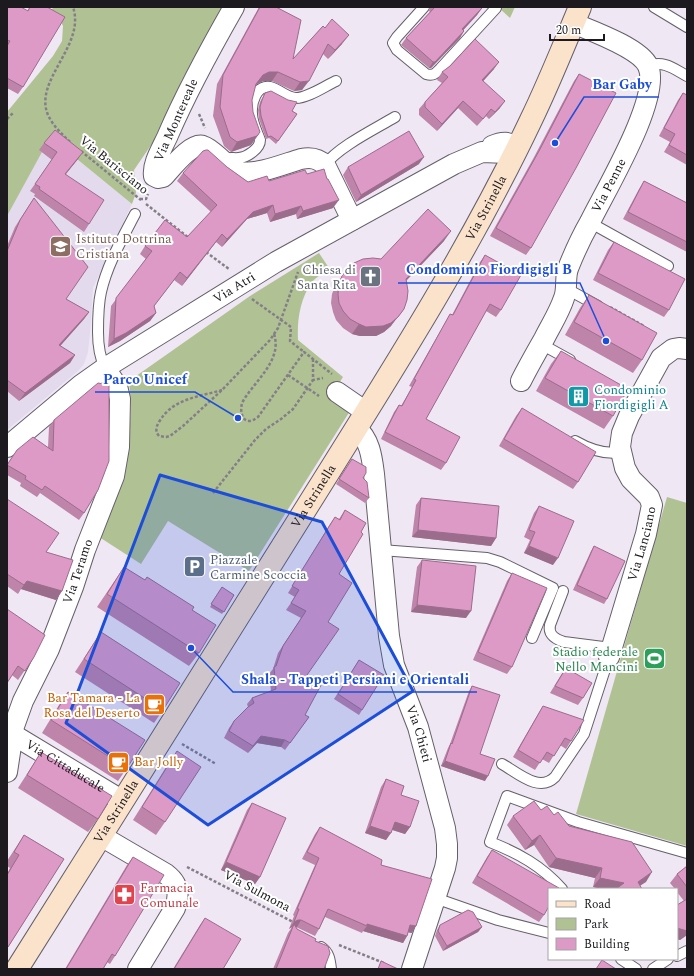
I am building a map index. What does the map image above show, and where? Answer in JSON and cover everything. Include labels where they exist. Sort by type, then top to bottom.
[{"type":"main road","name":"Via Strinella","points":[[17,969],[434,301],[506,170],[531,121],[576,15]]},
{"type":"street","name":"Via Montereale","points":[[206,147],[200,145],[194,146],[163,177],[157,178],[154,174],[156,162],[201,65],[234,7]]},
{"type":"street","points":[[576,15],[634,51],[643,58],[648,66]]},
{"type":"street","name":"Via Penne","points":[[521,381],[560,309],[567,289],[567,269],[589,222],[626,152],[644,108],[651,75],[648,66]]},
{"type":"street","name":"Via Atri","points":[[7,447],[81,385],[105,368],[248,290],[352,220],[432,175],[488,151],[531,121]]},
{"type":"street","points":[[206,147],[234,170],[248,172],[258,171],[308,158],[317,159],[325,165],[352,220]]},
{"type":"street","name":"Via Atri","points":[[488,151],[507,153],[516,150]]},
{"type":"street","points":[[488,151],[500,154],[505,159],[507,164],[506,170]]},
{"type":"street","name":"Via Lanciano","points":[[610,652],[646,534],[652,505],[651,500],[629,476],[623,463],[620,442],[624,424],[659,361],[670,350],[679,348],[687,349]]},
{"type":"street","name":"Via Teramo","points":[[7,772],[10,756],[9,732],[49,649],[114,476],[119,447],[120,399],[117,386],[105,368]]},
{"type":"street","points":[[337,392],[361,420]]},
{"type":"street","name":"Via Chieti","points":[[361,420],[371,456],[374,474],[389,636],[393,659],[422,738],[447,844],[445,868],[412,969]]},
{"type":"street","name":"Via Cittaducale","points":[[9,732],[122,801]]},
{"type":"street","points":[[100,836],[166,874],[173,880],[177,889],[178,899],[175,908],[138,969]]},
{"type":"lane","points":[[424,7],[396,37],[393,43],[402,54],[426,74],[431,75],[440,69],[496,8]]},
{"type":"lane","points":[[654,7],[687,27]]},
{"type":"lane","points":[[648,66],[656,63],[663,64],[687,76]]},
{"type":"lane","points":[[223,161],[228,158],[237,159],[244,157],[256,150],[260,144],[252,114],[253,101],[256,94],[262,88],[269,87],[278,89],[293,98],[297,98],[306,96],[336,81]]},
{"type":"lane","points":[[325,165],[338,151],[395,118]]},
{"type":"lane","points":[[105,368],[100,358],[99,347],[101,294],[112,261],[135,214]]},
{"type":"lane","points":[[589,222],[668,266]]},
{"type":"lane","points":[[567,289],[606,308]]},
{"type":"lane","points":[[541,344],[580,366]]},
{"type":"lane","points":[[566,436],[604,453],[610,454],[621,452]]},
{"type":"lane","points":[[381,550],[487,558],[500,562],[552,588],[532,638]]},
{"type":"lane","points":[[502,764],[536,783],[545,784],[555,777],[584,734],[610,652],[564,642],[551,634],[549,631],[550,625],[563,591]]},
{"type":"lane","points":[[561,888],[532,863],[515,853],[490,842],[507,796],[578,822],[687,853]]},
{"type":"lane","points":[[435,898],[498,920],[548,933]]},
{"type":"lane","points":[[312,942],[327,952],[331,969]]},
{"type":"lane","points":[[678,956],[687,951]]},
{"type":"lane","points":[[622,960],[636,969]]},
{"type":"lane","points":[[653,969],[666,960]]},
{"type":"path","name":"Via Barisciano","points":[[73,7],[75,19],[73,34],[48,86],[45,102],[49,117],[54,125],[74,146]]},
{"type":"path","points":[[182,105],[199,114],[211,141],[206,147]]},
{"type":"path","points":[[7,119],[12,113]]},
{"type":"path","name":"Via Barisciano","points":[[79,150],[194,242]]},
{"type":"path","points":[[135,214],[136,202],[139,199],[146,199],[157,178]]},
{"type":"path","points":[[201,247],[290,327],[290,341],[334,376],[313,380]]},
{"type":"path","points":[[222,390],[186,399],[173,406],[158,423],[156,427],[157,434],[159,436],[166,437],[174,433],[222,390],[263,348],[274,334],[281,320],[299,270]]},
{"type":"path","points":[[606,308],[645,327]]},
{"type":"path","points":[[274,334],[276,345],[274,356],[242,403],[241,412],[245,419],[249,421],[258,416],[304,352]]},
{"type":"path","points":[[213,493],[255,440],[266,429],[293,409],[313,380],[313,359]]},
{"type":"path","points":[[180,743],[216,764]]},
{"type":"path","name":"Via Sulmona","points":[[185,866],[296,923]]},
{"type":"path","points":[[336,944],[387,964]]},
{"type":"highlighted area","points":[[160,475],[322,522],[413,691],[208,825],[66,723]]},
{"type":"shaded area","name":"Istituto Dottrina Cristiana","points":[[12,106],[132,204],[93,288],[88,352],[84,364],[78,371],[7,430],[7,112]]},
{"type":"green space","points":[[53,7],[224,7],[182,80],[160,132],[134,170],[136,193],[132,204],[50,137],[40,150],[42,152],[7,216],[7,112],[53,56],[62,41],[63,26],[59,18],[51,13]]},
{"type":"green space","points":[[498,7],[515,7],[510,18]]},
{"type":"green space","points":[[319,253],[329,268],[312,282],[305,295],[300,310],[298,340],[343,377],[330,397],[350,411],[249,571],[168,521],[141,564],[96,535],[127,446],[131,403],[129,381],[250,296]]},
{"type":"green space","name":"Stadio federale Nello Mancini","points":[[667,497],[687,503],[687,846],[576,814]]},
{"type":"building","points":[[7,7],[21,7],[28,11],[30,7],[47,7],[65,17],[23,87],[7,78],[7,46],[10,41],[7,40]]},
{"type":"building","points":[[260,7],[276,7],[301,20],[293,59],[323,26],[325,28],[332,19],[349,35],[335,50],[328,44],[309,81],[300,82],[278,72],[269,72],[263,75],[256,84],[252,100],[253,112],[260,132],[257,136],[237,142],[230,137],[220,107],[223,75]]},
{"type":"building","points":[[435,7],[482,8],[462,29],[464,31],[435,62],[433,62],[406,38]]},
{"type":"building","points":[[475,39],[499,62],[482,80],[505,101],[495,112],[491,109],[483,119],[463,101],[442,124],[425,107],[425,102],[448,77],[442,72],[450,66]]},
{"type":"building","points":[[579,74],[616,93],[531,248],[496,228],[539,151]]},
{"type":"building","points":[[271,91],[288,100],[297,102],[292,111],[297,114],[278,141],[271,136],[268,137],[261,116],[260,107],[262,100],[265,93]]},
{"type":"building","points":[[683,93],[687,95],[687,155],[669,145],[675,134],[664,128]]},
{"type":"building","points":[[55,130],[83,152],[65,174],[104,200],[89,224],[39,189],[40,187],[35,184],[57,152],[44,143]]},
{"type":"building","points":[[409,131],[424,157],[361,195],[348,167]]},
{"type":"building","points":[[208,150],[227,167],[248,182],[267,176],[269,181],[305,170],[307,174],[324,169],[327,179],[339,200],[303,211],[301,206],[275,214],[273,205],[253,212],[227,239],[222,234],[187,278],[180,272],[154,306],[156,313],[126,333],[114,339],[116,298],[152,251],[145,246],[165,220],[187,237],[217,205],[183,173],[203,151]]},
{"type":"building","points":[[644,181],[687,203],[687,242],[628,212]]},
{"type":"building","points":[[34,198],[88,267],[66,299],[89,312],[59,345],[75,355],[25,393],[7,380],[7,251],[20,220]]},
{"type":"building","name":"Chiesa di Santa Rita","points":[[428,209],[451,231],[406,279],[408,291],[404,309],[391,323],[383,326],[366,327],[350,319],[343,311],[339,303],[339,285],[342,276],[354,263],[363,259],[381,259]]},
{"type":"building","points":[[614,242],[685,279],[669,310],[598,273]]},
{"type":"building","points":[[485,255],[521,275],[501,310],[490,304],[426,419],[460,437],[446,463],[385,432],[399,405],[402,406],[416,380],[414,379],[450,314],[453,315]]},
{"type":"building","points":[[589,295],[657,333],[642,360],[574,322]]},
{"type":"building","points":[[561,351],[628,389],[613,416],[545,378]]},
{"type":"building","points":[[98,383],[109,385],[109,461],[98,490],[84,513],[45,486],[42,490],[25,479],[26,476],[7,465],[17,450],[33,437],[53,451],[54,420]]},
{"type":"building","points":[[522,408],[596,452],[578,482],[504,439]]},
{"type":"building","points":[[352,459],[366,467],[366,473],[363,478],[367,482],[369,498],[339,479]]},
{"type":"building","points":[[421,498],[499,506],[496,538],[418,530]]},
{"type":"building","points":[[7,499],[59,533],[46,552],[73,560],[62,591],[27,581],[24,585],[7,574]]},
{"type":"building","points":[[539,506],[574,521],[558,558],[529,546],[535,532],[529,530]]},
{"type":"building","points":[[345,510],[366,523],[361,532],[363,534],[339,574],[352,583],[328,622],[339,629],[307,675],[321,685],[305,715],[309,717],[290,743],[285,740],[261,736],[253,746],[229,731],[234,721],[254,703],[252,698],[276,689],[274,667],[276,666],[283,646],[306,611],[291,603],[299,590],[292,586],[335,517],[340,520]]},
{"type":"building","points":[[594,546],[625,561],[607,599],[577,585]]},
{"type":"building","points":[[422,560],[476,566],[471,611],[417,605]]},
{"type":"building","points":[[124,567],[145,580],[147,577],[194,607],[192,610],[216,625],[199,653],[107,594]]},
{"type":"building","points":[[512,573],[547,588],[512,667],[478,652]]},
{"type":"building","points":[[222,587],[234,595],[224,612],[211,604]]},
{"type":"building","points":[[7,609],[45,635],[25,671],[18,666],[7,683]]},
{"type":"building","points":[[101,632],[180,683],[163,710],[84,659]]},
{"type":"building","points":[[359,660],[384,675],[362,710],[338,694]]},
{"type":"building","points":[[566,668],[592,683],[583,698],[555,686]]},
{"type":"building","points":[[472,686],[500,695],[480,754],[495,759],[488,776],[445,761]]},
{"type":"building","points":[[68,692],[145,740],[127,768],[51,720]]},
{"type":"building","points":[[543,706],[584,720],[571,741],[565,738],[554,756],[547,752],[540,763],[518,750]]},
{"type":"building","points":[[177,751],[201,767],[165,822],[142,807]]},
{"type":"building","points":[[41,752],[112,796],[98,819],[27,775]]},
{"type":"building","points":[[386,779],[404,786],[401,795],[419,801],[410,827],[395,822],[391,833],[370,826]]},
{"type":"building","points":[[534,801],[541,810],[547,806],[554,815],[558,812],[569,826],[632,842],[652,872],[638,882],[641,888],[617,888],[624,883],[600,878],[602,868],[556,858],[540,835],[532,841],[513,816]]},
{"type":"building","points":[[252,803],[286,818],[260,877],[226,862]]},
{"type":"building","points":[[320,827],[382,860],[381,865],[432,879],[416,926],[410,925],[407,936],[367,924],[367,926],[328,909],[319,929],[301,920],[294,922],[299,909],[297,909],[319,858],[307,852]]},
{"type":"building","points":[[24,835],[64,859],[8,947],[7,875],[19,855],[14,852]]},
{"type":"building","points":[[492,850],[559,888],[548,888],[548,908],[544,915],[477,876]]},
{"type":"building","points":[[133,857],[164,875],[115,956],[112,954],[103,969],[66,969]]},
{"type":"building","points":[[687,866],[687,887],[677,874]]},
{"type":"building","points":[[687,899],[687,931],[678,928],[678,904]]},
{"type":"building","points":[[468,910],[473,912],[482,927],[447,946],[438,931],[440,925]]},
{"type":"building","points":[[205,918],[241,939],[223,969],[174,969]]},
{"type":"building","points":[[294,924],[297,929],[316,939],[315,941],[328,946],[330,953],[324,969],[276,969]]},
{"type":"building","points":[[602,960],[616,969],[596,969]]},
{"type":"building","points":[[381,961],[398,969],[378,969]]},
{"type":"place","name":"Bar Gaby","points":[[555,143]]},
{"type":"place","name":"Istituto Dottrina Cristiana","points":[[60,246]]},
{"type":"place","name":"Chiesa di Santa Rita","points":[[371,277]]},
{"type":"place","name":"Condominio Fiordigigli B","points":[[606,341]]},
{"type":"place","name":"Condominio Fiordigigli A","points":[[578,397]]},
{"type":"place","name":"Parco Unicef","points":[[238,418]]},
{"type":"place","name":"Piazzale Carmine Scoccia","points":[[195,567]]},
{"type":"place","name":"Shala - Tappeti Persiani e Orientali","points":[[191,648]]},
{"type":"place","name":"Stadio federale Nello Mancini","points":[[654,659]]},
{"type":"place","name":"Bar Tamara - La Rosa del Deserto","points":[[155,705]]},
{"type":"place","name":"Bar Jolly","points":[[119,762]]},
{"type":"place","name":"Farmacia Comunale","points":[[124,895]]}]
